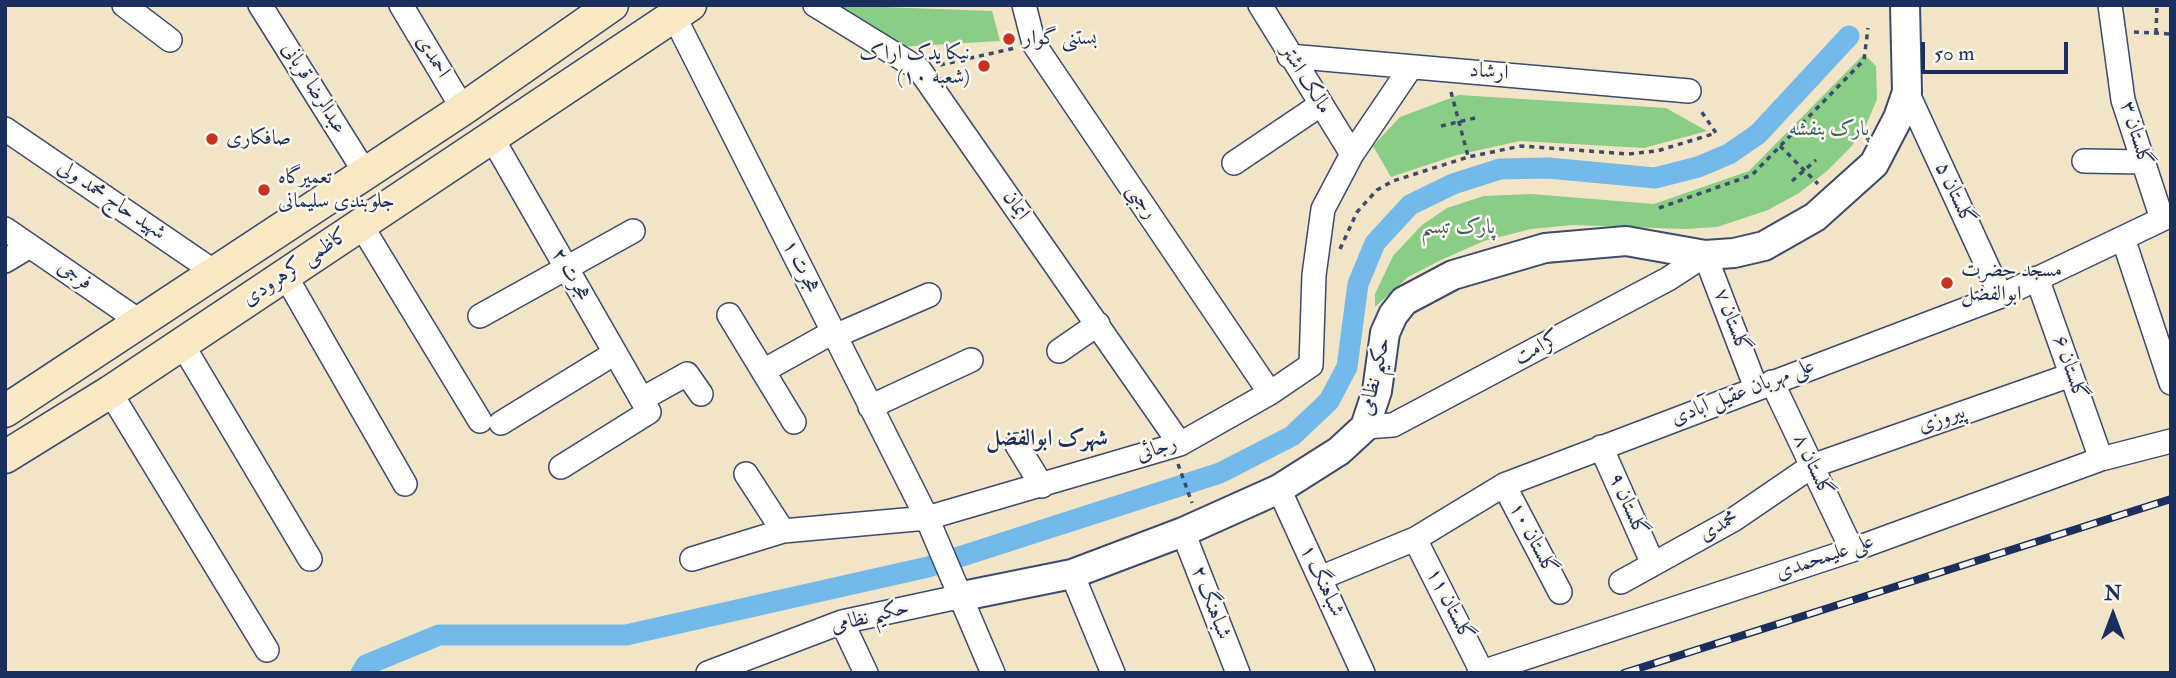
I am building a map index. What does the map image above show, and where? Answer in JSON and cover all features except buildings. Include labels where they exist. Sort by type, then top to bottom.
[{"type":"main road","name":"کاظمی کرهرودی","points":[[5,411],[366,174],[612,5]]},
{"type":"main road","name":"کاظمی کرهرودی","points":[[5,457],[110,392],[682,10]]},
{"type":"street","points":[[124,5],[170,40]]},
{"type":"street","name":"عبدالرضا قربانی","points":[[260,5],[366,174]]},
{"type":"street","name":"احمدی","points":[[401,5],[463,109]]},
{"type":"street","name":"ایمان","points":[[815,5],[919,69],[1098,324],[1179,454]]},
{"type":"street","name":"رجبی","points":[[1024,5],[1034,44],[1270,393]]},
{"type":"street","name":"مالک اشتر","points":[[1261,5],[1289,56],[1352,154]]},
{"type":"street","name":"حکیم نظامی","points":[[708,673],[754,664],[842,622],[956,591],[1072,574],[1190,523],[1279,489],[1339,451],[1365,427],[1377,391],[1385,333],[1393,315],[1404,301],[1453,275],[1545,248],[1626,241],[1705,255],[1764,246],[1815,217],[1874,164],[1889,138],[1907,92],[1905,5]]},
{"type":"street","name":"گلستان ۳","points":[[2109,5],[2123,100],[2166,217]]},
{"type":"street","name":"هجرت ۱","points":[[682,10],[834,334],[931,529],[993,673]]},
{"type":"street","name":"ارشاد","points":[[1289,56],[1689,91]]},
{"type":"street","name":"رجائی","points":[[692,559],[783,531],[931,529],[1042,486],[1179,454],[1311,365],[1316,257],[1323,209],[1352,154],[1411,67]]},
{"type":"street","name":"گلستان ۵","points":[[1907,92],[2001,296]]},
{"type":"street","points":[[1234,163],[1320,105]]},
{"type":"street","name":"شهید حاج محمد ولی","points":[[5,129],[216,274]]},
{"type":"street","name":"هجرت ۲","points":[[492,138],[645,405]]},
{"type":"street","points":[[2084,161],[2144,162]]},
{"type":"street","name":"علی مهربان عقیل آبادی","points":[[1320,578],[1415,539],[1504,485],[2001,296],[2166,217]]},
{"type":"street","points":[[361,225],[491,422],[615,353]]},
{"type":"street","name":"فرجی","points":[[5,229],[142,323]]},
{"type":"street","points":[[480,316],[633,230]]},
{"type":"street","points":[[2123,238],[2171,383]]},
{"type":"street","points":[[5,261],[30,246]]},
{"type":"street","name":"گلستان ۷","points":[[1705,255],[1764,385]]},
{"type":"street","name":"کرامت","points":[[1365,427],[1392,425],[1656,286],[1705,255]]},
{"type":"street","points":[[285,275],[405,484]]},
{"type":"street","name":"گلستان ۶","points":[[2037,278],[2101,459]]},
{"type":"street","points":[[762,371],[834,334],[929,295]]},
{"type":"street","points":[[729,315],[794,422]]},
{"type":"street","points":[[1059,351],[1098,324]]},
{"type":"street","points":[[182,344],[310,559]]},
{"type":"street","points":[[870,407],[971,360]]},
{"type":"street","points":[[561,467],[687,374],[701,394]]},
{"type":"street","name":"پیروزی","points":[[1812,466],[2071,374]]},
{"type":"street","name":"گلستان ۸","points":[[1764,385],[1812,466],[1852,550]]},
{"type":"street","points":[[110,392],[267,650]]},
{"type":"street","name":"علی علیمحمدی","points":[[1480,672],[1852,550],[2101,459],[2171,441]]},
{"type":"street","points":[[1017,445],[1042,486]]},
{"type":"street","name":"گلستان ۹","points":[[1601,447],[1653,564]]},
{"type":"street","name":"محمدی","points":[[1621,582],[1733,520],[1812,466]]},
{"type":"street","points":[[746,474],[783,531]]},
{"type":"street","name":"گلستان ۱۰","points":[[1504,485],[1560,592]]},
{"type":"street","name":"شباهنگ ۱","points":[[1279,489],[1363,673]]},
{"type":"street","name":"شباهنگ ۲","points":[[1190,523],[1238,673]]},
{"type":"street","name":"گلستان ۱۱","points":[[1415,539],[1480,672]]},
{"type":"street","points":[[1072,574],[1113,673]]},
{"type":"street","points":[[842,622],[866,673]]},
{"type":"path","points":[[2156,33],[2157,5]]},
{"type":"path","points":[[1658,208],[1752,175],[1864,60],[1868,28]]},
{"type":"path","points":[[2129,32],[2171,34]]},
{"type":"path","points":[[919,69],[1034,44]]},
{"type":"path","points":[[1316,257],[1338,253],[1357,212],[1377,190],[1393,181],[1468,157],[1521,146],[1628,154],[1657,150],[1716,133],[1689,91]]},
{"type":"path","points":[[1453,98],[1468,157]]},
{"type":"path","points":[[1441,127],[1475,118]]},
{"type":"path","points":[[1780,146],[1834,201]]},
{"type":"path","points":[[1792,181],[1816,160]]},
{"type":"path","points":[[1179,454],[1190,523]]},
{"type":"green space","points":[[828,5],[992,11],[1000,41],[897,47]]},
{"type":"green space","points":[[1864,54],[1876,66],[1877,99],[1867,123],[1851,147],[1827,171],[1799,193],[1768,210],[1717,227],[1685,229],[1573,225],[1531,229],[1484,241],[1441,260],[1408,277],[1375,307],[1375,294],[1393,256],[1422,225],[1447,208],[1484,196],[1531,194],[1654,204],[1749,171]]},
{"type":"green space","points":[[1459,95],[1666,108],[1707,131],[1644,148],[1520,141],[1457,155],[1391,177],[1373,146],[1400,117]]},
{"type":"waterway","points":[[361,673],[366,665],[439,635],[626,635],[928,567],[1220,473],[1292,436],[1329,401],[1347,367],[1358,284],[1375,243],[1410,205],[1453,184],[1500,169],[1548,168],[1655,178],[1698,167],[1729,154],[1758,134],[1849,36]]},
{"type":"railway","points":[[1624,673],[2171,499]]},
{"type":"place","name":"بستنی گوار","points":[[1009,39]]},
{"type":"place","name":"نیکا یدک اراک (شعبه ۱۰)","points":[[984,66]]},
{"type":"place","name":"صافکاری","points":[[212,139]]},
{"type":"place","name":"تعمیرگاه جلوبندی سلیمانی","points":[[264,190]]},
{"type":"place","name":"مسجد حضرت ابوالفضل","points":[[1947,283]]},
{"type":"district","name":"شهرک ابوالفضل","points":[[1047,440]]},
{"type":"park label","name":"پارک بنفشه","points":[[1829,130]]},
{"type":"park label","name":"پارک تبسم","points":[[1458,228]]}]
